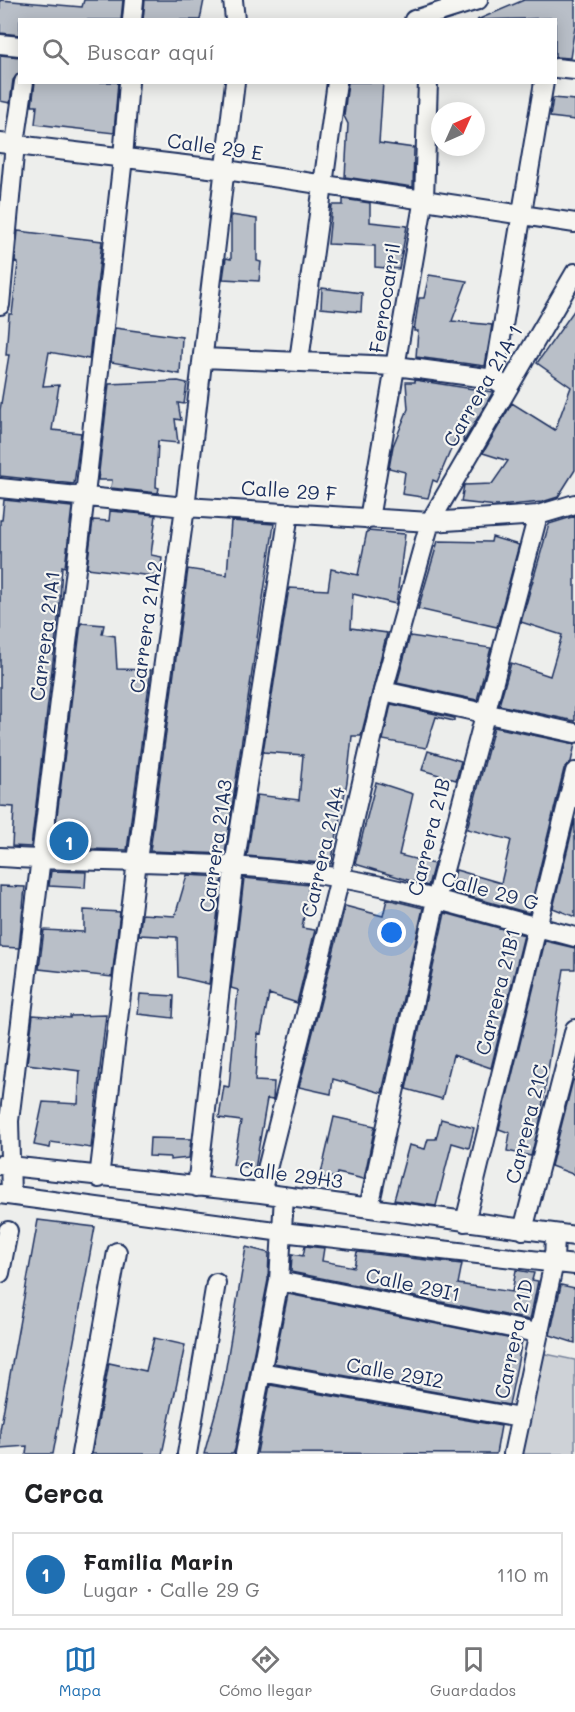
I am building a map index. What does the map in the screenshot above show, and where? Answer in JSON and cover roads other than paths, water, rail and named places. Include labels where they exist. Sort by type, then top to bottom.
[{"type":"street","points":[[132,18],[134,0]]},
{"type":"street","points":[[233,0],[235,18]]},
{"type":"street","points":[[427,18],[478,0]]},
{"type":"street","points":[[0,44],[18,46]]},
{"type":"street","points":[[557,68],[575,70]]},
{"type":"street","points":[[0,305],[8,143],[23,84]]},
{"type":"street","name":"Carrera 21A1","points":[[5,1195],[9,1121],[85,495],[123,158],[129,84]]},
{"type":"street","name":"Carrera 21A2","points":[[99,1178],[137,861],[185,507],[235,84]]},
{"type":"street","points":[[299,361],[337,84]]},
{"type":"street","name":"Ferrocarril","points":[[369,519],[424,198],[428,84]]},
{"type":"street","points":[[203,358],[396,366],[501,384],[522,214],[544,84]]},
{"type":"street","name":"Calle 29 E","points":[[8,143],[226,170],[324,186],[424,198]]},
{"type":"street","points":[[424,198],[575,223]]},
{"type":"street","name":"Carrera 21A 1","points":[[430,522],[501,384],[575,273]]},
{"type":"street","name":"Calle 29 F","points":[[0,488],[185,507],[430,522],[538,515],[573,501]]},
{"type":"street","name":"Carrera 21A3","points":[[197,1187],[234,867],[289,513]]},
{"type":"street","name":"Carrera 21B","points":[[369,1207],[436,900],[538,515]]},
{"type":"street","name":"Carrera 21A4","points":[[261,1193],[384,691],[430,522]]},
{"type":"street","points":[[384,691],[575,733]]},
{"type":"street","name":"Carrera 21B1","points":[[465,1222],[575,772]]},
{"type":"street","name":"Calle 29 G","points":[[0,857],[137,861],[234,867],[340,878],[436,900],[575,937]]},
{"type":"street","name":"Carrera 21C","points":[[524,1230],[567,1091],[575,1029]]},
{"type":"street","name":"Calle 29H3","points":[[5,1166],[99,1178],[261,1193],[575,1236]]},
{"type":"street","points":[[5,1195],[282,1232],[575,1265]]},
{"type":"street","points":[[245,1454],[279,1281],[284,1196]]},
{"type":"street","points":[[0,1273],[8,1230]]},
{"type":"street","name":"Carrera 21D","points":[[513,1454],[554,1262],[555,1234]]},
{"type":"street","points":[[81,1454],[117,1252]]},
{"type":"street","name":"Calle 29I1","points":[[279,1281],[537,1333]]},
{"type":"street","points":[[187,1454],[216,1283]]},
{"type":"street","name":"Calle 29I2","points":[[261,1372],[520,1418]]},
{"type":"place","name":"Familia Marin","points":[[69,841]]}]
